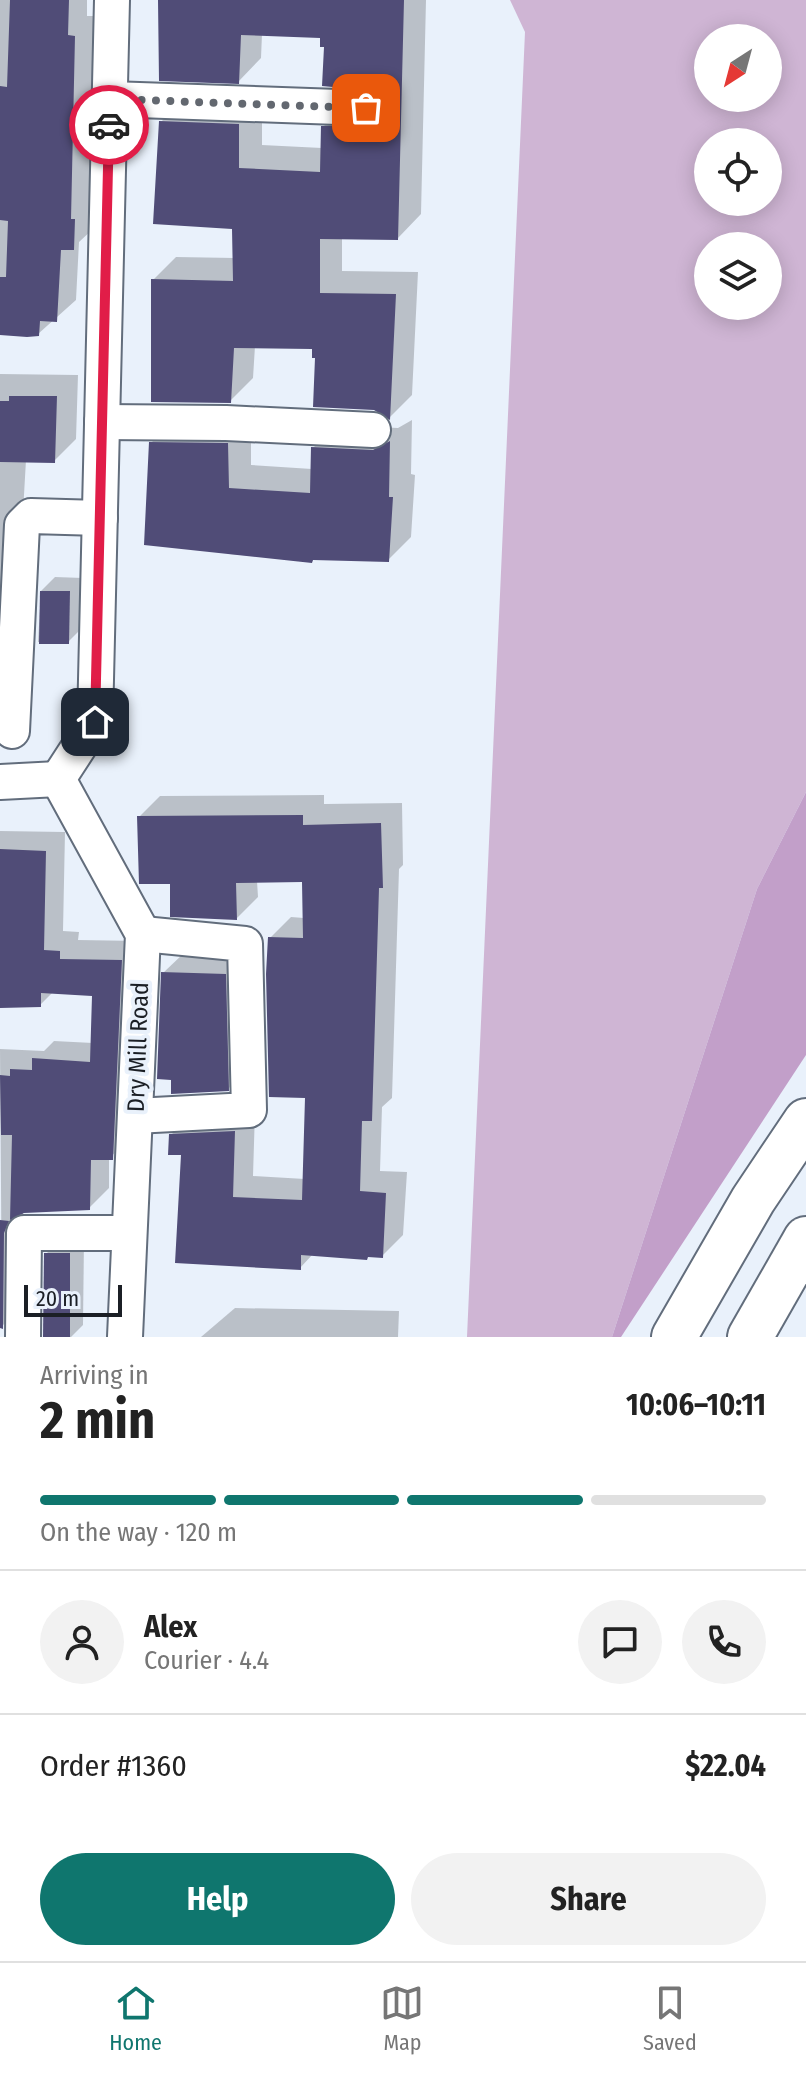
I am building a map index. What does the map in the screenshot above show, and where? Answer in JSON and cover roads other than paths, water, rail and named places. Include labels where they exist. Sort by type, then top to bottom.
[{"type":"highway","points":[[674,1337],[753,1200],[806,1121]]},
{"type":"highway","points":[[750,1337],[806,1239]]},
{"type":"street","points":[[58,779],[95,722],[112,0]]},
{"type":"street","points":[[110,99],[366,108]]},
{"type":"street","points":[[102,422],[373,430]]},
{"type":"street","points":[[12,731],[22,525],[31,516],[100,518]]},
{"type":"street","points":[[0,782],[58,779]]},
{"type":"street","points":[[58,779],[143,934],[245,944],[249,1110],[135,1116]]},
{"type":"street","name":"Dry Mill Road","points":[[125,1337],[143,934]]},
{"type":"street","points":[[23,1337],[24,1233],[129,1233]]}]
